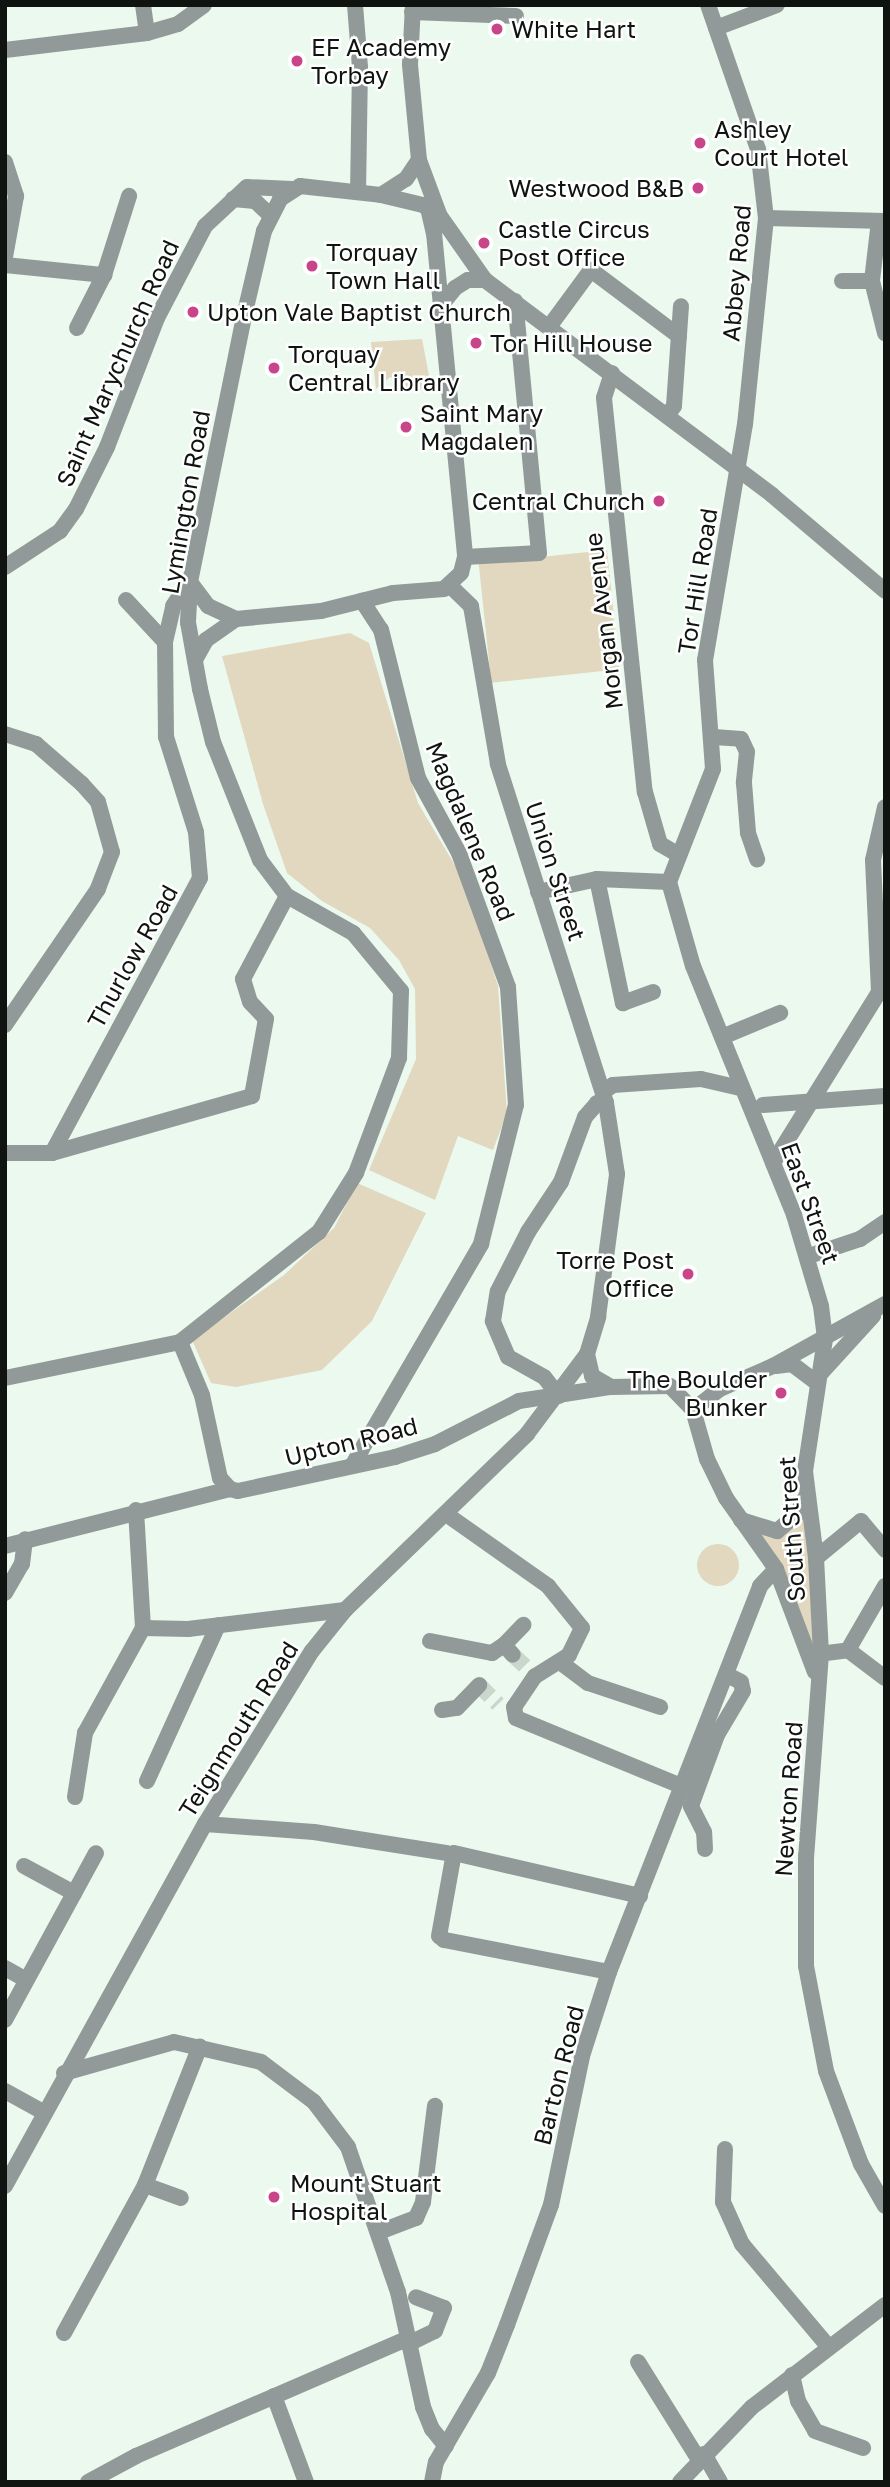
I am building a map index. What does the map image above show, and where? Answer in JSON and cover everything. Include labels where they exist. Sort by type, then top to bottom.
[{"type":"street","points":[[142,5],[147,33]]},
{"type":"street","points":[[5,50],[147,33],[178,24],[204,5]]},
{"type":"street","points":[[355,5],[360,67],[358,192]]},
{"type":"street","name":"Abbey Road","points":[[708,5],[758,149],[766,218],[738,470]]},
{"type":"street","points":[[716,28],[777,5]]},
{"type":"street","points":[[195,660],[206,640],[236,619],[321,611],[455,582],[465,557],[430,210],[419,160],[410,64],[412,9],[516,16]]},
{"type":"street","points":[[381,195],[406,178],[419,160]]},
{"type":"street","points":[[5,162],[16,196],[5,257]]},
{"type":"street","points":[[233,199],[247,187],[292,188],[381,195],[430,210],[485,280],[738,470],[885,592]]},
{"type":"street","name":"Lymington Road","points":[[5,1378],[180,1342],[319,1232],[356,1173],[399,1058],[401,991],[354,933],[288,896],[260,860],[231,793],[213,742],[188,622],[190,582],[258,253],[271,216],[292,188]]},
{"type":"street","points":[[77,328],[104,275],[129,196]]},
{"type":"street","points":[[233,199],[255,201],[271,216]]},
{"type":"street","name":"Saint Marychurch Road","points":[[5,567],[60,531],[76,509],[178,272],[205,226],[233,199]]},
{"type":"street","points":[[766,218],[882,221],[872,282],[885,332]]},
{"type":"street","points":[[5,265],[104,275]]},
{"type":"street","points":[[550,327],[592,270],[679,336]]},
{"type":"street","points":[[439,308],[455,288],[468,280],[485,280]]},
{"type":"street","points":[[842,281],[872,282]]},
{"type":"street","points":[[465,557],[539,553],[515,301]]},
{"type":"street","points":[[667,416],[674,406],[681,306]]},
{"type":"street","name":"Morgan Avenue","points":[[612,373],[604,398],[645,792],[660,844],[677,854]]},
{"type":"street","name":"Tor Hill Road","points":[[738,470],[705,660],[714,737],[713,769],[677,854],[669,882],[681,932],[740,1087]]},
{"type":"street","points":[[190,582],[208,606],[236,619]]},
{"type":"street","name":"Thurlow Road","points":[[52,1153],[200,878],[196,832],[166,737],[165,642],[173,607],[190,582]]},
{"type":"street","name":"Union Street","points":[[455,582],[471,606],[498,764],[604,1098],[617,1174]]},
{"type":"street","points":[[126,600],[165,642]]},
{"type":"street","name":"Magdalene Road","points":[[352,1466],[481,1244],[516,1105],[508,987],[459,853],[418,778],[382,630],[362,601]]},
{"type":"street","points":[[5,734],[36,744],[82,784],[98,802],[112,852],[98,889],[5,1025]]},
{"type":"street","points":[[714,737],[741,739],[747,752],[744,783],[748,832],[757,859]]},
{"type":"street","points":[[773,1163],[808,1103],[882,993],[873,860],[885,807]]},
{"type":"street","points":[[538,892],[597,879],[669,882]]},
{"type":"street","points":[[597,879],[623,1003],[653,992]]},
{"type":"street","points":[[5,1153],[52,1153],[252,1096],[266,1019],[250,1002],[243,979],[288,896]]},
{"type":"street","points":[[722,1037],[780,1013]]},
{"type":"street","points":[[559,1396],[544,1377],[508,1357],[493,1321],[498,1291],[528,1232],[561,1182],[585,1117],[613,1085],[701,1079],[740,1087]]},
{"type":"street","name":"East Street","points":[[740,1087],[809,1256],[825,1339]]},
{"type":"street","points":[[763,1105],[885,1096]]},
{"type":"street","name":"Teignmouth Road","points":[[5,2186],[64,2073],[205,1824],[312,1651],[345,1610],[446,1514],[559,1396],[587,1354],[604,1292],[617,1174]]},
{"type":"street","points":[[809,1256],[860,1240],[885,1222]]},
{"type":"street","points":[[693,1410],[720,1388],[773,1366],[885,1304]]},
{"type":"street","points":[[773,1366],[792,1364],[818,1378],[885,1304]]},
{"type":"street","name":"South Street","points":[[815,1655],[816,1558],[806,1496],[808,1427],[825,1339]]},
{"type":"street","points":[[180,1342],[202,1395],[220,1478],[230,1489]]},
{"type":"street","points":[[587,1354],[592,1376],[611,1387]]},
{"type":"street","name":"Upton Road","points":[[5,1546],[136,1510],[352,1466],[435,1444],[497,1409],[559,1396],[611,1387],[670,1386],[693,1410]]},
{"type":"street","name":"Newton Road","points":[[693,1410],[707,1459],[739,1519],[776,1569],[815,1655],[818,1681],[806,1856],[809,1991],[818,2042],[842,2120],[885,2206]]},
{"type":"street","points":[[739,1519],[777,1531],[797,1514],[806,1496]]},
{"type":"street","points":[[75,1797],[85,1733],[143,1629],[136,1510]]},
{"type":"street","points":[[446,1514],[512,1557],[577,1616],[582,1629],[569,1655],[532,1673],[506,1705],[516,1718],[524,1725],[683,1787]]},
{"type":"street","points":[[816,1558],[861,1521],[885,1550]]},
{"type":"street","points":[[5,1593],[22,1564],[25,1539]]},
{"type":"street","name":"Barton Road","points":[[432,2482],[436,2462],[488,2373],[551,2205],[582,2056],[609,1972],[760,1586],[776,1569]]},
{"type":"street","points":[[848,1650],[885,1586]]},
{"type":"street","points":[[143,1629],[218,1625],[345,1610]]},
{"type":"street","points":[[147,1781],[218,1625]]},
{"type":"street","points":[[430,1641],[492,1653],[508,1650],[523,1625]]},
{"type":"street","points":[[815,1655],[848,1650],[885,1678]]},
{"type":"street","points":[[560,1661],[588,1683],[660,1707]]},
{"type":"street","points":[[705,1849],[704,1832],[691,1807],[717,1735],[743,1691],[741,1682],[727,1675]]},
{"type":"street","points":[[442,1710],[457,1708],[479,1685]]},
{"type":"street","points":[[205,1824],[314,1832],[450,1853],[640,1896]]},
{"type":"street","points":[[5,2020],[96,1853]]},
{"type":"street","points":[[450,1853],[439,1936],[444,1940],[609,1972]]},
{"type":"street","points":[[24,1866],[74,1893]]},
{"type":"street","points":[[5,1968],[25,1979]]},
{"type":"street","points":[[64,2073],[174,2042],[261,2062],[325,2113],[348,2147],[379,2232],[423,2407],[432,2429],[446,2446]]},
{"type":"street","points":[[64,2333],[145,2185],[200,2046]]},
{"type":"street","points":[[5,2091],[43,2112]]},
{"type":"street","points":[[416,2217],[423,2202],[435,2106]]},
{"type":"street","points":[[724,2149],[723,2202],[742,2244],[778,2292],[828,2346]]},
{"type":"street","points":[[145,2185],[181,2198]]},
{"type":"street","points":[[379,2232],[416,2217],[434,2219]]},
{"type":"street","points":[[88,2482],[274,2396],[435,2331],[444,2308],[416,2297]]},
{"type":"street","points":[[680,2482],[724,2431],[828,2346],[885,2305]]},
{"type":"street","points":[[638,2362],[720,2482]]},
{"type":"street","points":[[792,2375],[797,2401],[815,2431],[863,2448]]},
{"type":"street","points":[[274,2396],[307,2474]]},
{"type":"shaded area","points":[[422,339],[431,386],[408,393],[404,380],[390,377],[376,389],[371,342]]},
{"type":"shaded area","points":[[607,550],[620,669],[491,683],[479,563]]},
{"type":"shaded area","points":[[350,633],[369,643],[418,803],[463,879],[498,986],[507,1113],[493,1150],[458,1136],[435,1200],[369,1170],[416,1059],[415,989],[399,960],[370,928],[322,901],[287,873],[263,804],[222,656]]},
{"type":"shaded area","points":[[357,1183],[426,1213],[372,1321],[322,1370],[236,1387],[211,1383],[192,1340],[284,1275],[334,1228]]},
{"type":"shaded area","points":[[806,1496],[818,1681],[757,1527],[777,1531]]},
{"type":"shaded area","points":[[718,1544],[733,1550],[739,1565],[733,1580],[718,1586],[703,1580],[697,1565],[703,1550]]},
{"type":"tunnel","points":[[513,1655],[529,1670]]},
{"type":"tunnel","points":[[479,1685],[498,1704]]},
{"type":"place","name":"White Hart","points":[[497,29]]},
{"type":"place","name":"EF Academy Torbay","points":[[297,61]]},
{"type":"place","name":"Ashley Court Hotel","points":[[700,143]]},
{"type":"place","name":"Westwood B&B","points":[[698,188]]},
{"type":"place","name":"Castle Circus Post Office","points":[[484,243]]},
{"type":"place","name":"Torquay Town Hall","points":[[312,266]]},
{"type":"place","name":"Upton Vale Baptist Church","points":[[193,312]]},
{"type":"place","name":"Tor Hill House","points":[[476,343]]},
{"type":"place","name":"Torquay Central Library","points":[[274,368]]},
{"type":"place","name":"Saint Mary Magdalen","points":[[406,427]]},
{"type":"place","name":"Central Church","points":[[659,501]]},
{"type":"place","name":"Torre Post Office","points":[[688,1274]]},
{"type":"place","name":"The Boulder Bunker","points":[[781,1393]]},
{"type":"place","name":"Mount Stuart Hospital","points":[[274,2197]]}]
